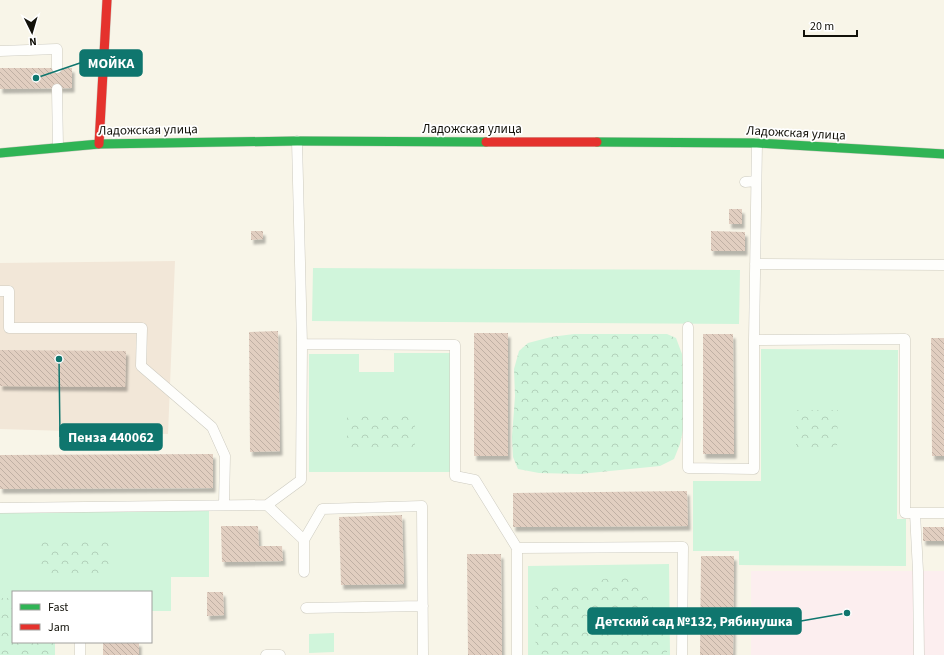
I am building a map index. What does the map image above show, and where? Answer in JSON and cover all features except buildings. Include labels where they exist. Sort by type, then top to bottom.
[{"type":"street","points":[[99,144],[107,0]]},
{"type":"street","name":"Ладожская улица","points":[[0,153],[99,144],[297,141],[757,143],[944,154]]},
{"type":"lane","points":[[0,51],[57,50],[57,68]]},
{"type":"lane","points":[[57,88],[58,147]]},
{"type":"lane","points":[[0,508],[267,505],[302,480],[302,344],[297,141]]},
{"type":"lane","points":[[688,327],[688,468],[754,469],[757,143]]},
{"type":"lane","points":[[745,182],[756,181]]},
{"type":"lane","points":[[755,264],[944,264]]},
{"type":"lane","points":[[0,291],[9,292],[9,328],[142,328],[142,366],[212,427],[225,456],[224,505]]},
{"type":"lane","points":[[754,340],[905,339],[905,513],[944,513]]},
{"type":"lane","points":[[302,344],[455,345],[455,476],[475,480],[517,548],[517,655]]},
{"type":"lane","points":[[267,505],[304,540]]},
{"type":"lane","points":[[304,572],[304,540],[322,509],[422,506],[423,655]]},
{"type":"lane","points":[[915,513],[918,571],[919,655]]},
{"type":"lane","points":[[517,548],[683,548],[682,655]]},
{"type":"lane","points":[[306,608],[423,606]]},
{"type":"lane","points":[[80,643],[80,655]]},
{"type":"lane","points":[[266,655],[280,655]]},
{"type":"shaded area","points":[[175,261],[168,434],[0,429],[0,263]]},
{"type":"shaded area","points":[[751,571],[944,571],[944,655],[751,655]]},
{"type":"green space","points":[[313,268],[740,270],[739,324],[312,321]]},
{"type":"green space","points":[[574,334],[667,334],[676,338],[682,354],[684,426],[680,444],[674,459],[660,466],[580,474],[539,473],[518,469],[513,457],[512,437],[515,396],[514,369],[519,351],[528,343],[551,337]]},
{"type":"green space","points":[[761,349],[898,350],[897,519],[906,519],[906,566],[739,565],[739,551],[693,551],[693,481],[761,481]]},
{"type":"green space","points":[[394,353],[450,353],[450,472],[309,472],[309,354],[359,354],[359,372],[394,372]]},
{"type":"green space","points":[[796,410],[838,410],[837,449],[796,449]]},
{"type":"green space","points":[[347,412],[415,413],[415,451],[347,451]]},
{"type":"green space","points":[[0,511],[209,511],[209,577],[171,577],[171,611],[152,611],[152,591],[12,591],[12,601],[0,601]]},
{"type":"green space","points":[[41,541],[111,542],[110,565],[100,575],[41,574]]},
{"type":"green space","points":[[669,564],[670,655],[528,655],[528,566]]},
{"type":"green space","points":[[619,574],[630,578],[640,586],[664,625],[667,638],[667,655],[536,655],[536,597],[552,587],[567,583],[586,585]]},
{"type":"green space","points":[[0,598],[12,598],[12,643],[55,643],[55,655],[0,655]]},
{"type":"green space","points":[[334,633],[334,652],[309,653],[309,634]]},
{"type":"traffic: fast","points":[[0,153],[99,144],[297,141],[486,142]]},
{"type":"traffic: fast","points":[[597,142],[757,143],[944,154]]},
{"type":"traffic: jam","points":[[99,144],[107,0]]},
{"type":"traffic: jam","points":[[486,142],[597,142]]},
{"type":"place","name":"МОЙКА","points":[[36,78]]},
{"type":"place","name":"Пенза 440062","points":[[59,359]]},
{"type":"place","name":"Детский сад №132, Рябинушка","points":[[847,613]]}]
